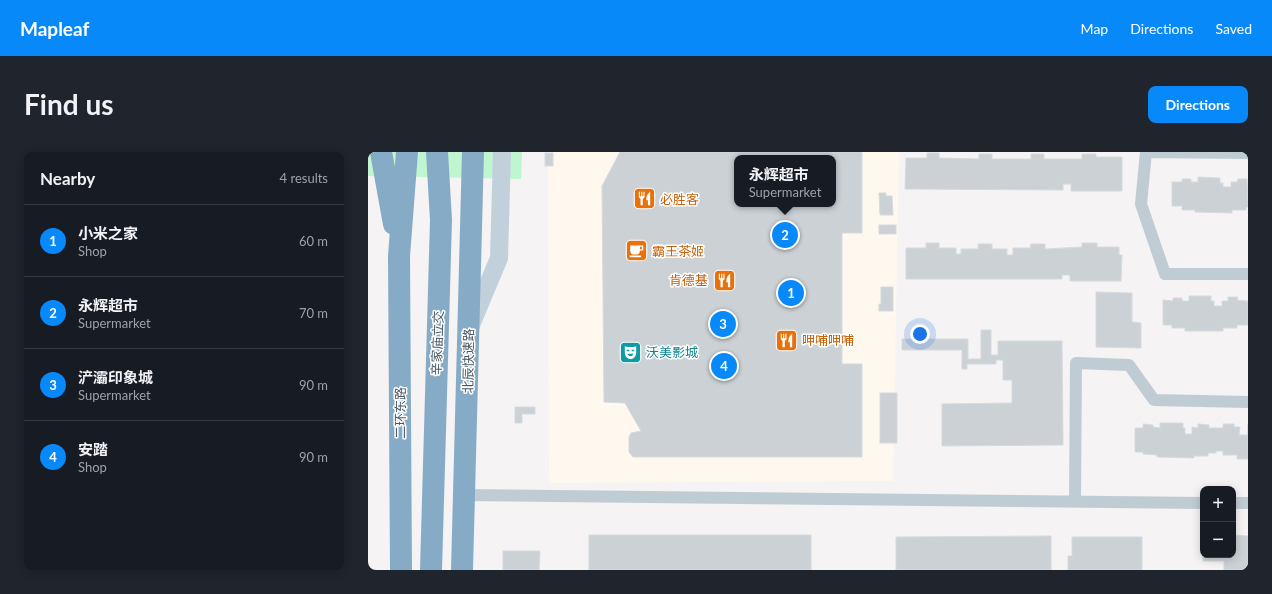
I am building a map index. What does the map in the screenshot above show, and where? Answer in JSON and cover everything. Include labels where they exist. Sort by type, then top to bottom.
[{"type":"highway","points":[[381,152],[399,256]]},
{"type":"highway","points":[[399,256],[407,152]]},
{"type":"highway","name":"辛家庙立交","points":[[431,570],[441,220],[437,152]]},
{"type":"highway","name":"北辰快速路","points":[[462,570],[474,152]]},
{"type":"highway","name":"二环东路","points":[[399,256],[401,570]]},
{"type":"main road","points":[[468,332],[499,258],[502,152]]},
{"type":"street","points":[[1248,153],[1146,152],[1141,204],[1165,274],[1248,274]]},
{"type":"street","points":[[1075,501],[1076,363],[1129,364],[1154,400],[1248,402]]},
{"type":"street","points":[[465,496],[1200,503]]},
{"type":"street","points":[[1236,503],[1248,503]]},
{"type":"shaded area","points":[[548,152],[899,152],[893,481],[549,483]]},
{"type":"green space","points":[[368,152],[522,152],[521,179],[368,176]]},
{"type":"building","points":[[620,152],[862,152],[862,233],[842,233],[842,364],[862,364],[862,457],[633,457],[629,452],[629,437],[631,433],[641,431],[625,403],[604,402],[602,186]]},
{"type":"building","points":[[545,153],[553,153],[553,166],[545,166]]},
{"type":"building","points":[[927,153],[939,153],[939,158],[979,159],[979,154],[992,154],[992,159],[1031,159],[1031,154],[1044,154],[1044,159],[1082,159],[1082,154],[1096,154],[1096,157],[1122,157],[1122,191],[1071,191],[1071,184],[1063,184],[1063,190],[905,189],[906,158],[927,158]]},
{"type":"building","points":[[1198,177],[1220,178],[1220,183],[1223,183],[1223,187],[1231,187],[1231,182],[1237,182],[1238,179],[1247,179],[1248,207],[1246,207],[1246,210],[1232,210],[1232,213],[1195,212],[1195,210],[1182,210],[1182,206],[1172,206],[1172,182],[1182,182],[1182,179],[1191,179],[1191,182],[1198,182]]},
{"type":"building","points":[[879,193],[886,193],[886,196],[892,196],[893,215],[880,215]]},
{"type":"building","points":[[879,225],[896,225],[896,234],[879,234]]},
{"type":"building","points":[[926,243],[939,243],[939,248],[956,248],[956,254],[961,254],[961,249],[978,249],[978,244],[992,244],[992,249],[1007,249],[1007,255],[1013,255],[1013,248],[1030,248],[1031,244],[1045,244],[1045,249],[1082,247],[1082,243],[1097,243],[1097,247],[1119,247],[1119,255],[1122,255],[1121,281],[1070,281],[1070,275],[1062,275],[1062,279],[906,279],[906,248],[926,248]]},
{"type":"building","points":[[881,287],[893,287],[893,311],[879,311],[879,304],[881,304]]},
{"type":"building","points":[[1096,292],[1132,293],[1132,322],[1141,323],[1141,348],[1096,347]]},
{"type":"building","points":[[1189,296],[1211,296],[1211,301],[1214,301],[1214,306],[1222,306],[1222,301],[1228,301],[1228,297],[1238,297],[1237,300],[1248,301],[1248,325],[1237,325],[1237,328],[1223,328],[1223,331],[1185,331],[1185,328],[1172,328],[1172,325],[1163,325],[1163,300],[1173,301],[1173,298],[1182,298],[1182,301],[1189,301]]},
{"type":"building","points":[[981,330],[991,330],[991,355],[998,355],[998,341],[1062,341],[1063,445],[942,446],[942,404],[1012,403],[1012,380],[1003,380],[1003,360],[996,360],[996,364],[967,364],[967,369],[962,369],[962,350],[902,350],[902,339],[968,339],[968,359],[981,359]]},
{"type":"building","points":[[880,393],[897,393],[897,443],[880,443]]},
{"type":"building","points":[[515,407],[535,407],[535,414],[522,414],[522,423],[515,423]]},
{"type":"building","points":[[1160,423],[1183,423],[1185,434],[1192,434],[1192,427],[1198,428],[1198,424],[1209,425],[1209,428],[1223,428],[1223,424],[1234,424],[1234,427],[1240,427],[1239,435],[1248,435],[1248,459],[1237,459],[1237,455],[1223,455],[1223,451],[1208,453],[1208,456],[1194,456],[1194,458],[1157,457],[1157,455],[1135,452],[1135,428],[1143,428],[1143,424],[1153,425],[1153,427],[1160,428]]},
{"type":"building","points":[[589,535],[811,535],[811,570],[589,570]]},
{"type":"building","points":[[1236,535],[1248,536],[1248,570],[1224,570],[1224,561],[1203,561],[1203,558],[1236,558]]},
{"type":"building","points":[[1051,536],[1051,570],[896,570],[896,537]]},
{"type":"building","points":[[1072,537],[1142,537],[1142,570],[1068,570],[1068,556],[1072,556]]},
{"type":"building","points":[[503,551],[540,551],[539,570],[503,570]]},
{"type":"place","name":"必胜客","points":[[645,199]]},
{"type":"place","name":"永辉超市","points":[[785,235]]},
{"type":"place","name":"霸王茶姬","points":[[637,251]]},
{"type":"place","name":"肯德基","points":[[724,280]]},
{"type":"place","name":"小米之家","points":[[791,293]]},
{"type":"place","name":"浐灞印象城","points":[[723,324]]},
{"type":"place","name":"呷哺呷哺","points":[[786,340]]},
{"type":"place","name":"沃美影城","points":[[630,352]]},
{"type":"place","name":"安踏","points":[[724,366]]}]
